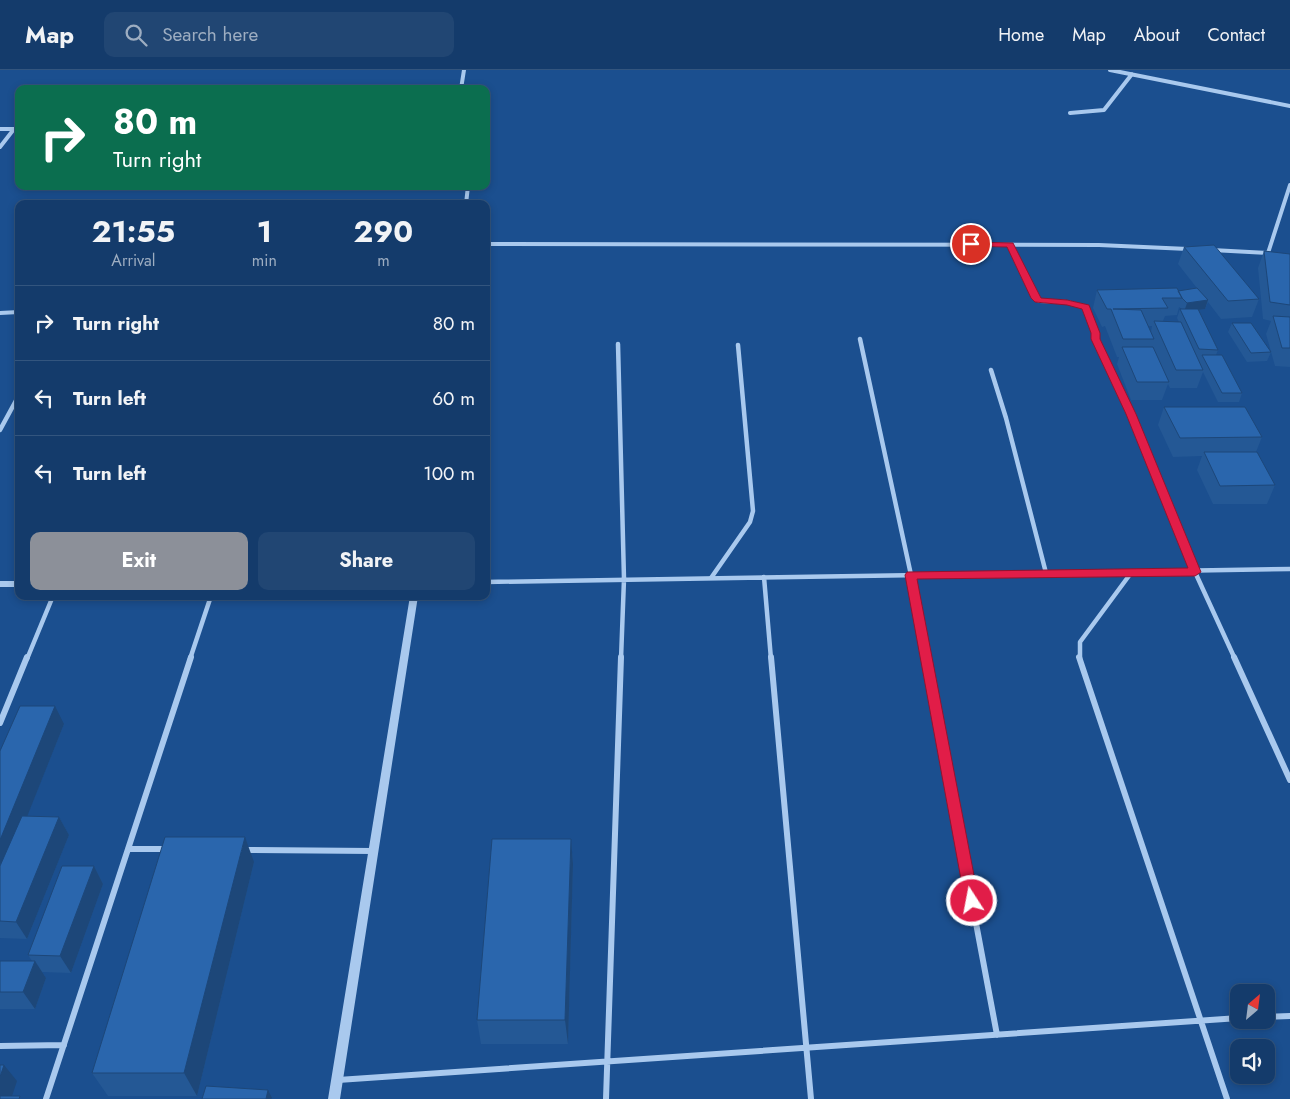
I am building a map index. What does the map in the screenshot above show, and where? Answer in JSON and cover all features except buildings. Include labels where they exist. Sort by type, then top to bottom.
[{"type":"street","points":[[462,85],[464,70]]},
{"type":"street","points":[[1110,70],[1290,106]]},
{"type":"street","points":[[1070,112],[1104,110],[1132,74]]},
{"type":"street","points":[[0,129],[14,129]]},
{"type":"street","points":[[0,146],[14,129]]},
{"type":"street","points":[[1268,253],[1290,185]]},
{"type":"street","points":[[490,244],[1010,244],[1099,245],[1198,250]]},
{"type":"street","points":[[1010,244],[1035,298],[1067,302],[1086,307],[1095,333],[1095,339],[1131,414],[1195,572],[1290,780]]},
{"type":"street","points":[[1208,250],[1275,254]]},
{"type":"street","points":[[0,313],[15,312]]},
{"type":"street","points":[[860,339],[911,575],[997,1035]]},
{"type":"street","points":[[606,1099],[624,579],[618,344]]},
{"type":"street","points":[[711,578],[750,522],[753,511],[738,345]]},
{"type":"street","points":[[991,370],[1006,418],[1046,573]]},
{"type":"street","points":[[0,430],[15,402]]},
{"type":"street","points":[[490,582],[1290,569]]},
{"type":"street","points":[[1131,572],[1080,642],[1079,656],[1227,1099]]},
{"type":"street","points":[[764,577],[811,1099]]},
{"type":"street","points":[[0,584],[15,584]]},
{"type":"street","points":[[0,723],[51,600]]},
{"type":"street","points":[[46,1099],[211,600]]},
{"type":"street","points":[[334,1099],[413,600]]},
{"type":"street","points":[[128,849],[177,850]]},
{"type":"street","points":[[236,850],[374,851]]},
{"type":"street","points":[[1275,1017],[1290,1016]]},
{"type":"street","points":[[337,1080],[1230,1018]]},
{"type":"street","points":[[0,1046],[64,1045]]},
{"type":"route","points":[[971,244],[1010,244],[1035,298],[1044,302],[1067,302],[1086,307],[1095,333],[1095,339],[1131,414],[1195,572],[911,575],[972,901]]}]
